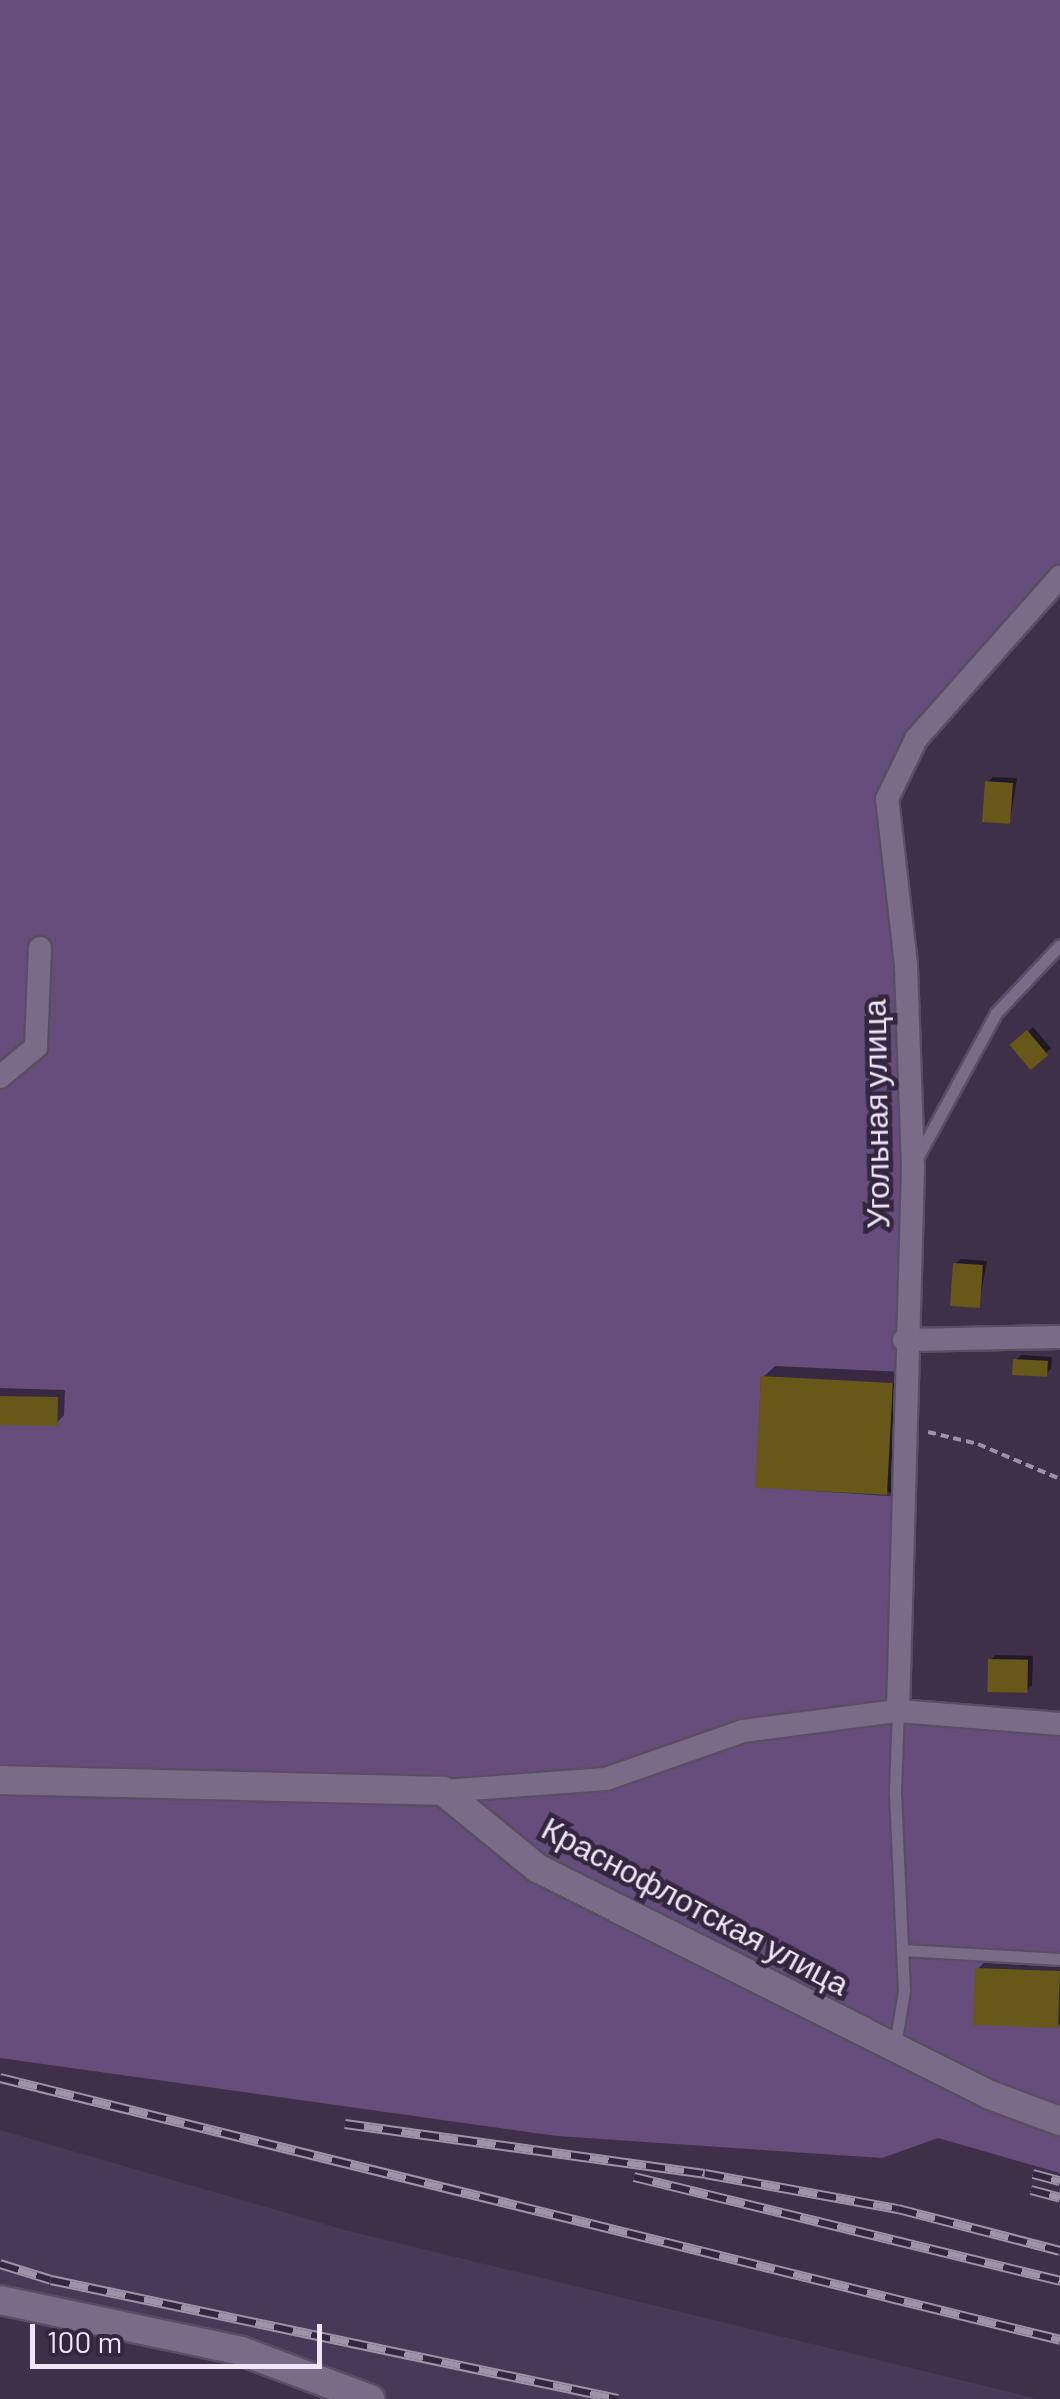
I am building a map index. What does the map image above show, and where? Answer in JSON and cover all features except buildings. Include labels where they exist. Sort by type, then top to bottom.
[{"type":"street","name":"Угольная улица","points":[[898,1711],[904,1340],[913,1167],[906,966],[887,799],[916,739],[1060,577]]},
{"type":"street","points":[[0,1077],[36,1047],[40,948]]},
{"type":"street","points":[[904,1340],[1060,1337]]},
{"type":"street","points":[[0,1780],[443,1791],[606,1780],[742,1731],[898,1711],[1060,1724]]},
{"type":"street","name":"Краснофлотская улица","points":[[443,1791],[536,1868],[990,2095],[1060,2121]]},
{"type":"street","points":[[0,2300],[241,2351],[370,2399]]},
{"type":"lane","points":[[913,1167],[996,1013],[1060,944]]},
{"type":"lane","points":[[894,2047],[902,2027],[895,1792],[898,1711]]},
{"type":"lane","points":[[902,1950],[1060,1959]]},
{"type":"path","points":[[903,1426],[978,1444],[1060,1480]]},
{"type":"shaded area","points":[[0,0],[1060,0],[1060,577],[917,739],[887,799],[906,965],[903,1384],[761,1376],[756,1487],[902,1497],[899,1711],[1060,1724],[1060,2173],[938,2138],[882,2158],[557,2136],[0,2058]]},
{"type":"shaded area","points":[[0,2130],[345,2230],[1038,2399],[385,2399],[244,2339],[0,2290]]},
{"type":"railway","points":[[0,2078],[1060,2340]]},
{"type":"railway","points":[[345,2124],[705,2174],[898,2209],[1060,2251]]},
{"type":"railway","points":[[1033,2174],[1060,2181]]},
{"type":"railway","points":[[634,2177],[1060,2281]]},
{"type":"railway","points":[[1031,2190],[1060,2198]]},
{"type":"railway","points":[[0,2264],[51,2280],[618,2399]]}]
